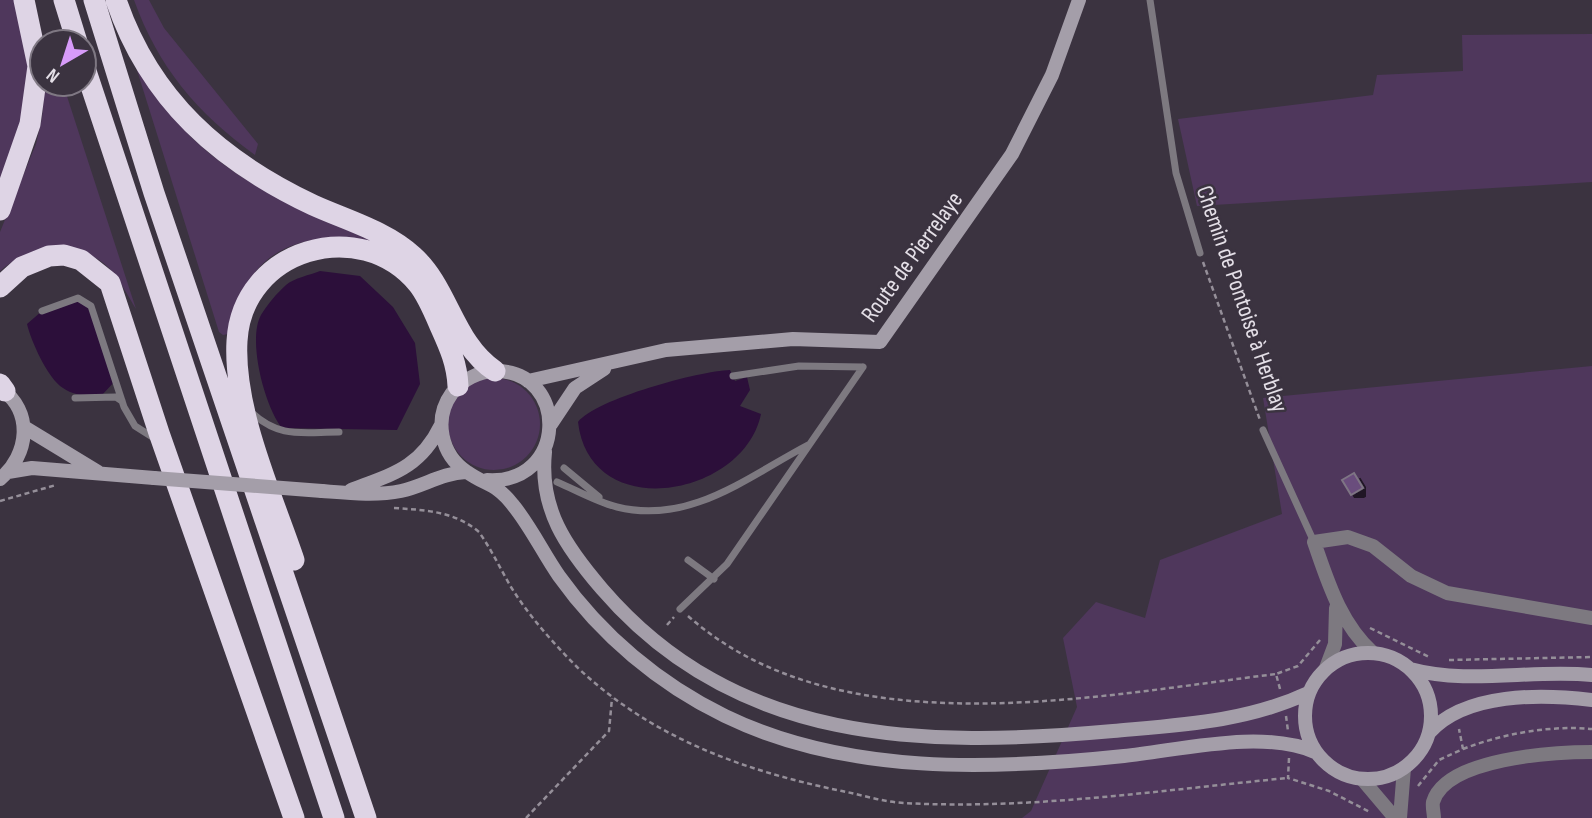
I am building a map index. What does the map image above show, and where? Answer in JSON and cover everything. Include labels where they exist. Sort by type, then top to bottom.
[{"type":"highway","points":[[0,210],[30,124],[38,66],[24,0]]},
{"type":"highway","points":[[64,0],[73,28]]},
{"type":"highway","points":[[94,0],[154,193],[366,818]]},
{"type":"highway","points":[[116,0],[139,51],[158,81],[203,136],[266,182],[378,234],[412,255],[429,274],[471,351],[495,371]]},
{"type":"highway","points":[[95,98],[334,818]]},
{"type":"highway","points":[[298,616],[303,587],[245,407],[237,368],[237,339],[248,299],[259,284],[281,264],[309,250],[329,245],[377,253],[418,284],[454,357],[458,386]]},
{"type":"highway","points":[[0,287],[22,267],[49,256],[81,260],[110,283],[163,445],[293,818]]},
{"type":"main road","name":"Route de Pierrelaye","points":[[528,382],[666,350],[793,339],[880,342],[1012,154],[1052,75],[1079,0]]},
{"type":"main road","name":"Route de Pierrelaye","points":[[551,425],[575,388],[617,362]]},
{"type":"main road","points":[[346,491],[412,464],[428,449],[441,425],[444,407],[458,386],[482,373],[507,372],[528,382],[544,401],[551,425],[546,447],[544,492],[552,515],[581,562],[614,603],[678,659],[725,687],[775,709],[856,730],[965,740],[1048,737],[1196,723],[1248,715],[1285,705],[1308,693],[1326,668],[1353,654],[1373,653],[1393,658],[1410,669],[1449,676],[1538,673],[1592,675]]},
{"type":"main road","points":[[2,388],[14,402],[24,427],[22,450],[4,476]]},
{"type":"main road","points":[[441,425],[445,447],[466,472]]},
{"type":"main road","points":[[24,427],[105,475]]},
{"type":"main road","points":[[486,480],[512,478],[524,473],[536,464],[546,447]]},
{"type":"main road","points":[[4,476],[32,468],[378,494],[402,491],[452,472],[466,472],[486,480],[512,503],[575,596],[626,650],[701,704],[777,737],[859,757],[969,765],[1078,761],[1251,742],[1290,743],[1315,752],[1336,770],[1362,779],[1384,777],[1404,768],[1420,752],[1437,723],[1455,712],[1501,701],[1555,698],[1592,700]]},
{"type":"main road","points":[[1410,669],[1428,698],[1429,733]]},
{"type":"main road","points":[[1308,693],[1306,729],[1315,752]]},
{"type":"street","points":[[1314,542],[1348,537],[1373,546],[1411,576],[1447,593],[1592,618]]},
{"type":"street","name":"Chemin de Pontoise à Herblay","points":[[1314,542],[1335,600],[1357,638],[1373,653]]},
{"type":"street","name":"Chemin de Pontoise à Herblay","points":[[1326,668],[1335,644],[1335,600]]},
{"type":"street","points":[[1434,818],[1433,802],[1448,780],[1478,767],[1556,752],[1592,752]]},
{"type":"street","points":[[1398,818],[1404,768]]},
{"type":"street","points":[[1362,779],[1398,818]]},
{"type":"lane","name":"Chemin de Pontoise à Herblay","points":[[1150,0],[1176,173],[1200,253]]},
{"type":"lane","points":[[41,311],[78,298],[91,306],[122,401]]},
{"type":"lane","points":[[680,609],[714,579],[863,367],[799,366],[733,376]]},
{"type":"lane","points":[[111,385],[135,426],[163,445]]},
{"type":"lane","points":[[75,398],[116,397],[122,401]]},
{"type":"lane","points":[[245,407],[268,427],[280,432],[340,432]]},
{"type":"lane","name":"Chemin de Pontoise à Herblay","points":[[1263,430],[1314,542]]},
{"type":"lane","points":[[557,482],[614,507],[641,512],[679,508],[719,496],[810,443]]},
{"type":"lane","points":[[564,468],[580,484],[614,507]]},
{"type":"lane","points":[[688,560],[714,579]]},
{"type":"path","name":"Chemin de Pontoise à Herblay","points":[[1200,253],[1263,430]]},
{"type":"path","points":[[1,502],[65,484]]},
{"type":"path","points":[[680,609],[722,641],[779,672],[835,689],[880,697],[939,702],[1045,699],[1276,674],[1298,666],[1321,637],[1332,638],[1332,643],[1335,644]]},
{"type":"path","points":[[1357,638],[1372,628],[1435,659]]},
{"type":"path","points":[[1440,660],[1592,657]]},
{"type":"path","points":[[1449,660],[1449,676]]},
{"type":"path","points":[[1276,674],[1285,705],[1290,743],[1288,778],[1329,790],[1373,814],[1385,805]]},
{"type":"path","points":[[526,818],[609,731],[611,698]]},
{"type":"path","points":[[1455,712],[1463,749]]},
{"type":"path","points":[[1400,800],[1412,800],[1422,779],[1435,764],[1463,749],[1504,737],[1569,728],[1592,729]]},
{"type":"shaded area","points":[[0,0],[24,0],[30,28],[30,98],[0,210]]},
{"type":"shaded area","points":[[134,0],[149,0],[164,28],[258,144],[255,155],[215,122],[182,87],[155,47]]},
{"type":"shaded area","points":[[1592,34],[1592,182],[1197,206],[1178,119],[1373,95],[1377,75],[1463,71],[1462,35]]},
{"type":"shaded area","points":[[136,67],[183,128],[221,162],[286,202],[379,244],[324,238],[289,247],[273,256],[259,268],[248,283],[228,334],[223,335],[219,332]]},
{"type":"shaded area","points":[[44,98],[68,98],[136,309],[109,268],[97,259],[69,249],[25,255],[0,271],[0,232],[36,144]]},
{"type":"shaded area","points":[[320,271],[360,276],[393,307],[415,343],[420,384],[397,430],[282,428],[276,418],[260,373],[257,326],[266,307],[286,285]]},
{"type":"shaded area","points":[[78,298],[86,300],[116,380],[102,395],[77,394],[67,391],[57,383],[41,359],[27,324],[42,311]]},
{"type":"shaded area","points":[[1592,366],[1592,818],[1022,818],[1031,811],[1077,707],[1063,638],[1096,602],[1145,618],[1160,560],[1282,514],[1263,398]]},
{"type":"shaded area","points":[[730,370],[735,381],[747,377],[750,390],[740,406],[761,414],[749,442],[727,465],[699,480],[668,488],[637,487],[609,476],[589,455],[578,422],[588,413],[649,388],[696,375]]},
{"type":"shaded area","points":[[494,378],[511,382],[526,392],[536,407],[540,424],[536,441],[526,456],[511,466],[494,470],[477,466],[462,456],[452,441],[448,424],[452,407],[462,392],[477,382]]},
{"type":"building","points":[[1354,473],[1363,488],[1351,495],[1342,480]]}]
